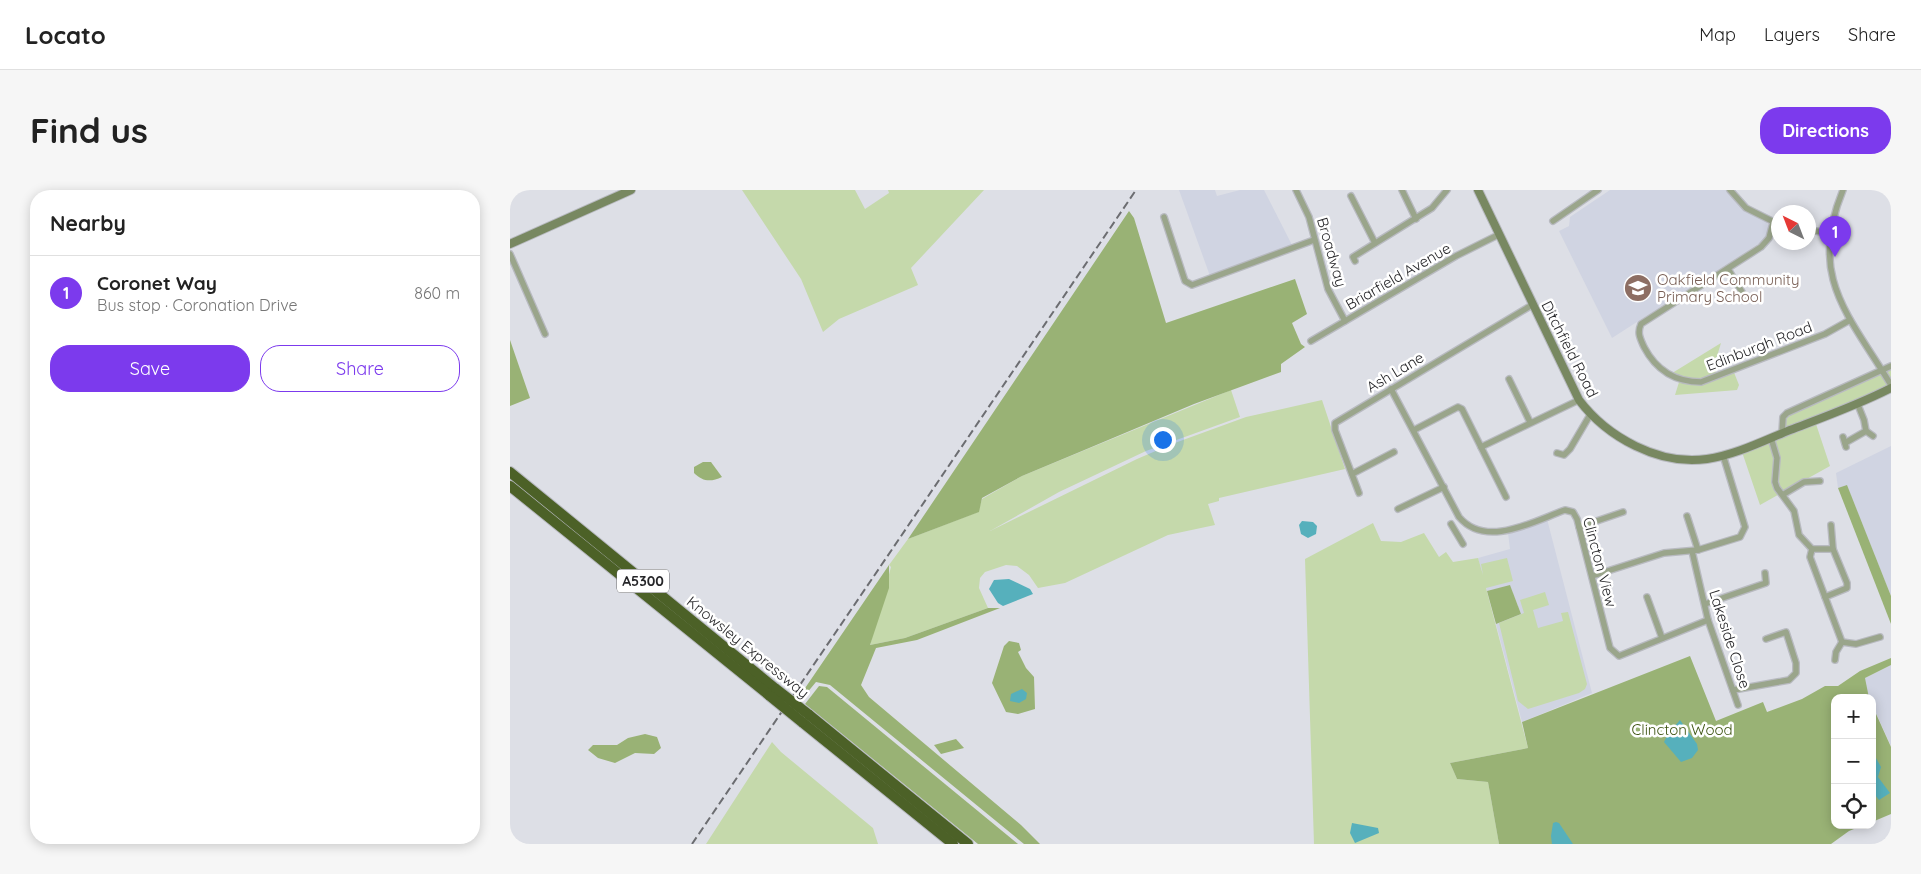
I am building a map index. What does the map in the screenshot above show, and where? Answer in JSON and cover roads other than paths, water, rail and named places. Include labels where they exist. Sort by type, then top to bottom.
[{"type":"highway","name":"Knowsley Expressway","points":[[510,472],[953,844]]},
{"type":"highway","name":"Knowsley Expressway","points":[[510,486],[773,692]]},
{"type":"highway","name":"Knowsley Expressway","points":[[805,718],[968,844]]},
{"type":"street","points":[[510,244],[631,190]]},
{"type":"street","name":"Broadway","points":[[1296,190],[1309,217],[1328,289],[1346,321]]},
{"type":"street","points":[[1402,190],[1416,219]]},
{"type":"street","points":[[1355,261],[1353,257],[1432,208],[1447,190]]},
{"type":"street","name":"Ditchfield Road","points":[[1478,190],[1532,306],[1579,400],[1590,414],[1634,445],[1665,458],[1706,459],[1723,456],[1858,405],[1891,386]]},
{"type":"street","points":[[1553,220],[1598,190]]},
{"type":"street","points":[[1730,190],[1746,208],[1771,221]]},
{"type":"street","points":[[1843,190],[1830,233],[1831,276],[1839,300],[1891,386]]},
{"type":"street","points":[[1347,203],[1352,198],[1375,243]]},
{"type":"street","points":[[1164,218],[1185,281],[1192,285],[1314,240]]},
{"type":"street","points":[[1816,231],[1830,233]]},
{"type":"street","name":"Edinburgh Road","points":[[1771,234],[1767,242],[1641,324],[1639,335],[1649,356],[1663,372],[1686,381],[1701,382],[1825,334],[1850,320]]},
{"type":"street","name":"Briarfield Avenue","points":[[1311,341],[1456,256],[1498,235]]},
{"type":"street","points":[[510,254],[545,334]]},
{"type":"street","points":[[1728,269],[1745,297]]},
{"type":"street","name":"Ash Lane","points":[[1359,493],[1335,430],[1335,423],[1532,306]]},
{"type":"street","points":[[1782,433],[1783,417],[1786,413],[1891,366]]},
{"type":"street","points":[[1509,379],[1530,422]]},
{"type":"street","points":[[1392,389],[1464,523],[1455,531]]},
{"type":"street","points":[[1481,447],[1579,400]]},
{"type":"street","points":[[1858,405],[1866,431],[1873,436]]},
{"type":"street","points":[[1414,430],[1458,407],[1462,409],[1506,497]]},
{"type":"street","points":[[1557,453],[1564,455],[1570,449],[1590,414]]},
{"type":"street","points":[[1845,442],[1866,431]]},
{"type":"street","points":[[1771,438],[1777,458],[1775,482],[1777,488],[1791,504],[1798,520],[1799,535],[1812,549],[1833,549]]},
{"type":"street","points":[[1352,474],[1394,452]]},
{"type":"street","points":[[1592,576],[1664,553],[1695,551],[1740,537],[1745,532],[1745,527],[1723,456]]},
{"type":"street","points":[[1784,494],[1804,482],[1820,481]]},
{"type":"street","points":[[1398,509],[1444,487]]},
{"type":"street","name":"Clincton View","points":[[1464,523],[1472,529],[1500,532],[1565,510],[1573,512],[1580,527],[1610,648],[1619,656],[1708,620]]},
{"type":"street","points":[[1580,527],[1623,512]]},
{"type":"street","name":"Lakeside Close","points":[[1687,516],[1708,620],[1738,705]]},
{"type":"street","points":[[1451,524],[1463,544]]},
{"type":"street","points":[[1825,597],[1847,588],[1833,549],[1830,524]]},
{"type":"street","points":[[1812,549],[1810,557],[1842,642]]},
{"type":"street","points":[[1704,604],[1766,584],[1765,573]]},
{"type":"street","points":[[1647,597],[1662,638]]},
{"type":"street","points":[[1733,690],[1789,680],[1796,673],[1796,663],[1786,632],[1766,639]]},
{"type":"street","points":[[1842,642],[1856,644],[1880,637]]},
{"type":"street","points":[[1835,660],[1836,652],[1842,642]]},
{"type":"water","points":[[1302,521],[1313,522],[1317,526],[1316,534],[1308,538],[1301,534],[1299,525]]},
{"type":"water","points":[[1009,579],[1030,589],[1033,594],[1003,606],[998,603],[989,589],[994,580]]},
{"type":"water","points":[[1022,689],[1027,693],[1026,699],[1019,703],[1010,701],[1011,694]]},
{"type":"water","points":[[1680,720],[1697,744],[1698,750],[1692,758],[1681,762],[1664,742]]},
{"type":"water","points":[[1876,758],[1881,767],[1878,777],[1890,793],[1879,800],[1876,796]]},
{"type":"water","points":[[1352,823],[1378,828],[1379,833],[1355,843],[1350,833]]},
{"type":"water","points":[[1553,823],[1559,823],[1573,844],[1552,844]]},
{"type":"railway","points":[[692,844],[1136,190]]},
{"type":"place","name":"Coronet Way","points":[[1835,257]]},
{"type":"place","name":"Oakfield Community Primary School","points":[[1638,288]]},
{"type":"park label","name":"Clincton Wood","points":[[1682,729]]}]
